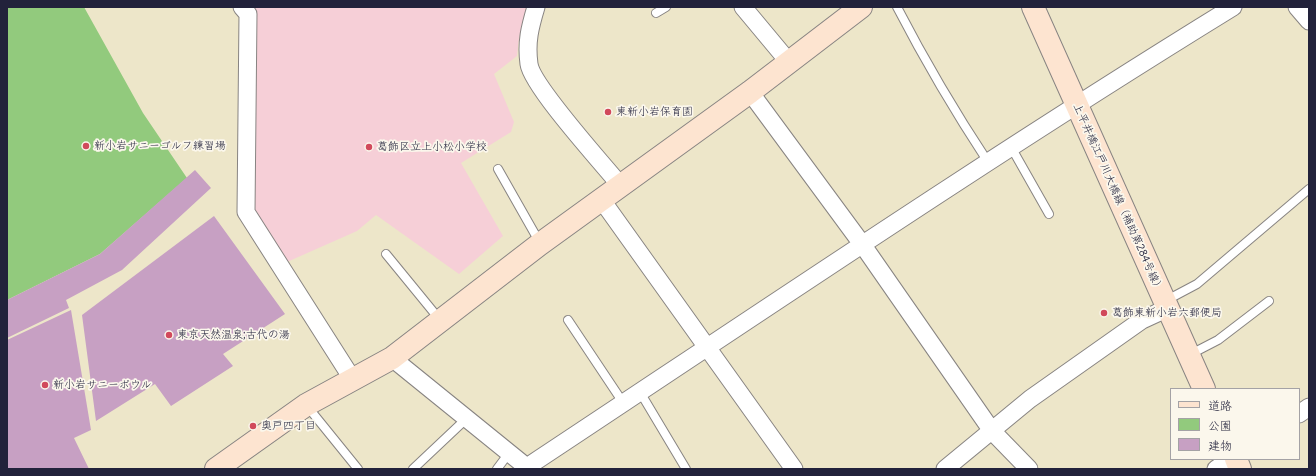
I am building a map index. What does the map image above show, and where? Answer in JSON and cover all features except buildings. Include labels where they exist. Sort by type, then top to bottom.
[{"type":"street","points":[[242,7],[248,14],[246,212],[353,380]]},
{"type":"street","points":[[536,7],[527,37],[529,66],[541,88],[620,185]]},
{"type":"street","points":[[743,7],[788,61]]},
{"type":"street","points":[[216,469],[306,405],[392,358],[540,244],[750,92],[788,61],[861,7]]},
{"type":"street","name":"上平井橋江戸川大橋線（補助第284号線）","points":[[1033,7],[1204,388]]},
{"type":"street","points":[[392,358],[528,468],[862,244],[1076,104],[1233,7]]},
{"type":"street","points":[[1297,7],[1309,22]]},
{"type":"street","points":[[750,92],[862,244],[992,431],[1029,469]]},
{"type":"street","points":[[601,199],[794,469]]},
{"type":"street","points":[[945,469],[1030,399],[1166,304]]},
{"type":"street","points":[[1300,413],[1309,407]]},
{"type":"street","points":[[1216,469],[1230,460]]},
{"type":"lane","points":[[656,13],[666,7]]},
{"type":"lane","points":[[897,7],[920,52],[955,112],[988,162]]},
{"type":"lane","points":[[1011,147],[1050,214]]},
{"type":"lane","points":[[498,169],[540,244]]},
{"type":"lane","points":[[1166,304],[1197,284],[1309,189]]},
{"type":"lane","points":[[386,254],[440,321]]},
{"type":"lane","points":[[1189,355],[1218,340],[1269,301]]},
{"type":"lane","points":[[568,320],[624,404]]},
{"type":"lane","points":[[640,392],[686,469]]},
{"type":"lane","points":[[306,405],[358,469]]},
{"type":"lane","points":[[413,469],[466,419]]},
{"type":"lane","points":[[497,469],[509,453]]},
{"type":"shaded area","name":"葛飾区立上小松小学校","points":[[250,7],[528,7],[519,38],[517,56],[494,74],[514,122],[511,132],[461,163],[503,236],[459,274],[376,215],[357,231],[287,262],[252,214]]},
{"type":"green space","name":"新小岩サニーゴルフ練習場","points":[[7,7],[84,7],[143,113],[187,178],[100,254],[7,300]]},
{"type":"place","name":"東新小岩保育園","points":[[608,112]]},
{"type":"place","name":"新小岩サニーゴルフ練習場","points":[[86,146]]},
{"type":"place","name":"葛飾区立上小松小学校","points":[[369,147]]},
{"type":"place","name":"葛飾東新小岩六郵便局","points":[[1104,313]]},
{"type":"place","name":"東京天然温泉;古代の湯","points":[[169,335]]},
{"type":"place","name":"新小岩サニーボウル","points":[[45,385]]},
{"type":"place","name":"奥戸四丁目","points":[[253,426]]}]
